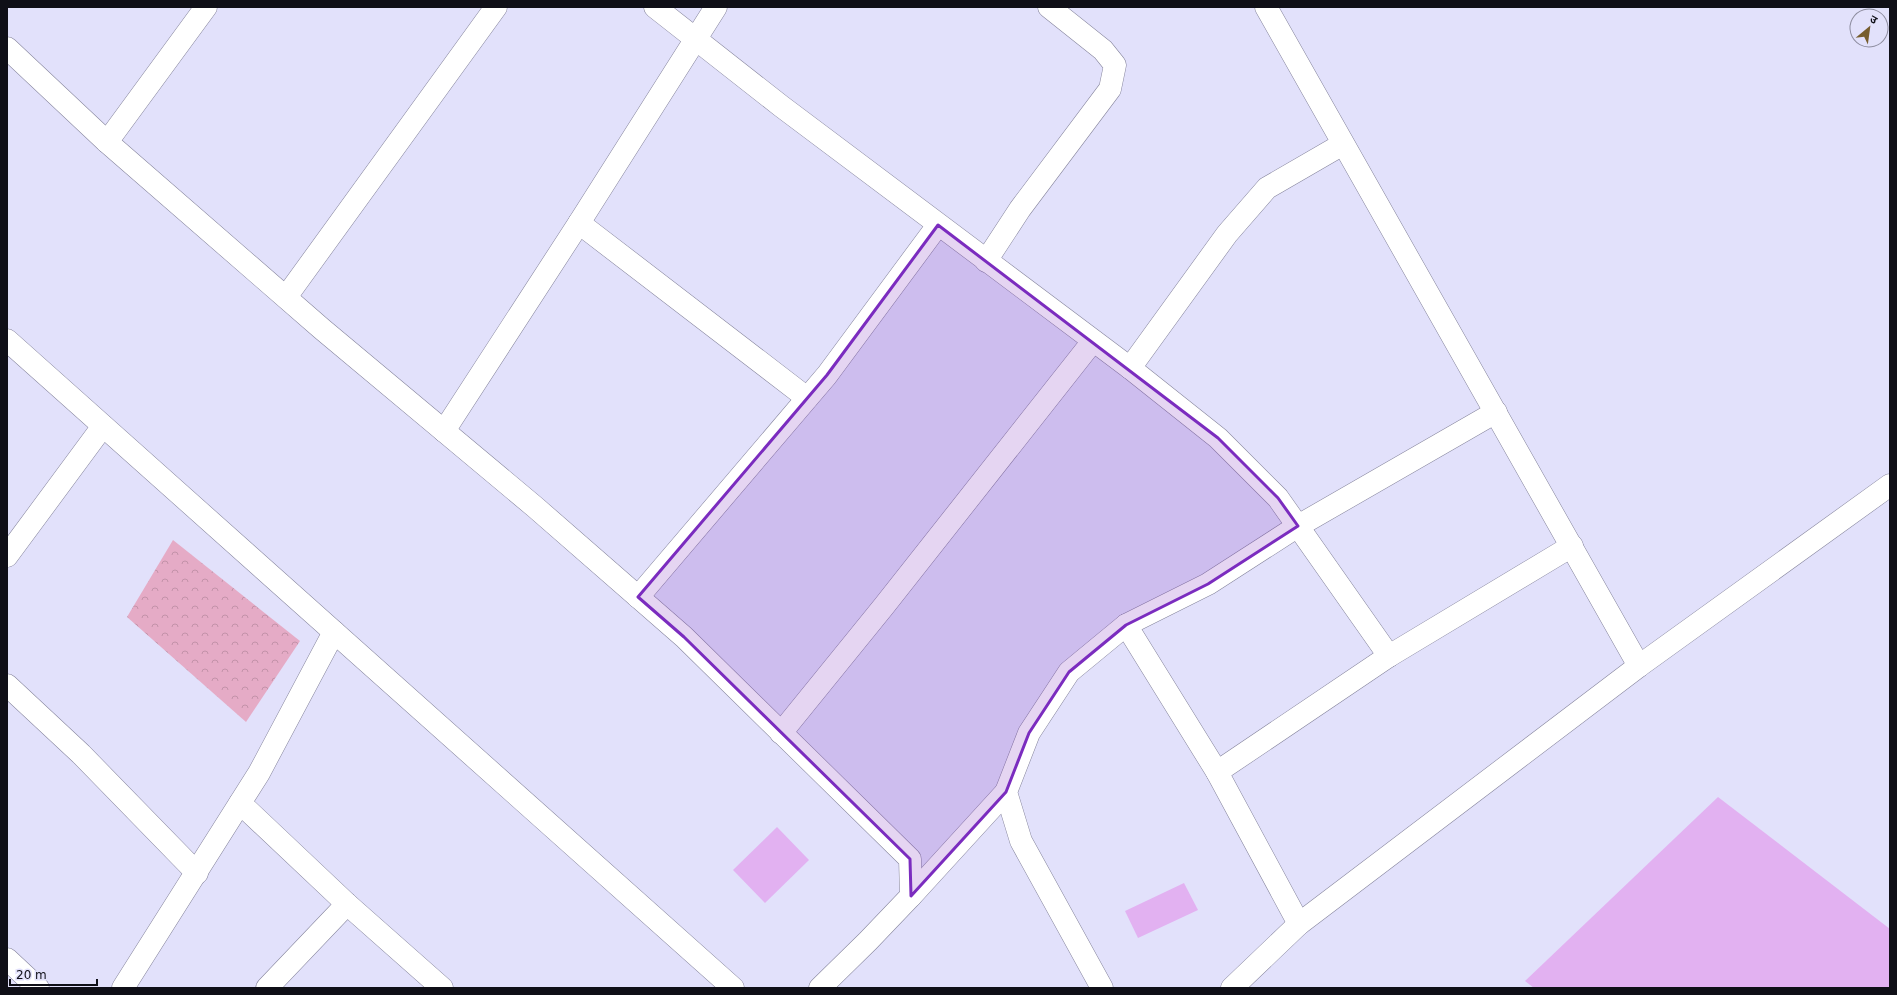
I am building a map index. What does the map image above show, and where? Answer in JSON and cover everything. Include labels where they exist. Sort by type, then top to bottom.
[{"type":"street","points":[[107,142],[206,7]]},
{"type":"street","points":[[286,297],[496,7]]},
{"type":"street","points":[[655,7],[938,225],[1130,368],[1218,438],[1278,498],[1389,656]]},
{"type":"street","points":[[444,431],[579,223],[716,7]]},
{"type":"street","points":[[986,261],[1020,209],[1110,88],[1116,65],[1103,50],[1049,7]]},
{"type":"street","points":[[1266,7],[1639,666]]},
{"type":"street","points":[[7,48],[107,142],[286,297],[535,507],[684,637],[910,859],[911,896]]},
{"type":"street","points":[[1130,368],[1227,234],[1267,188],[1343,144]]},
{"type":"street","points":[[579,223],[807,398]]},
{"type":"street","points":[[638,597],[827,375],[938,225]]},
{"type":"street","points":[[7,340],[733,988]]},
{"type":"street","points":[[781,733],[884,606],[1093,341]]},
{"type":"street","points":[[820,988],[911,896],[1006,792],[1029,733],[1069,672],[1126,625],[1208,584],[1298,526],[1358,493],[1496,412]]},
{"type":"street","points":[[7,556],[103,426]]},
{"type":"street","points":[[1232,988],[1299,924],[1639,666],[1890,485]]},
{"type":"street","points":[[1217,772],[1389,656],[1572,546]]},
{"type":"street","points":[[1126,625],[1217,772],[1299,924]]},
{"type":"street","points":[[124,988],[259,773],[334,632]]},
{"type":"street","points":[[7,684],[81,754],[197,873]]},
{"type":"street","points":[[1006,792],[1021,841],[1102,988]]},
{"type":"street","points":[[240,803],[347,904],[442,988]]},
{"type":"street","points":[[267,988],[347,904]]},
{"type":"street","points":[[7,959],[38,988]]},
{"type":"highlighted area","points":[[938,225],[1218,438],[1278,498],[1298,526],[1208,584],[1126,625],[1069,672],[1029,733],[1006,792],[911,896],[910,859],[684,637],[638,597],[827,375]]},
{"type":"green space","points":[[173,540],[300,641],[246,722],[127,617]]},
{"type":"building","points":[[1718,797],[1890,929],[1890,988],[1534,988],[1525,981]]},
{"type":"building","points":[[777,827],[809,860],[765,903],[733,870]]},
{"type":"building","points":[[1184,883],[1198,910],[1138,938],[1125,911]]}]
